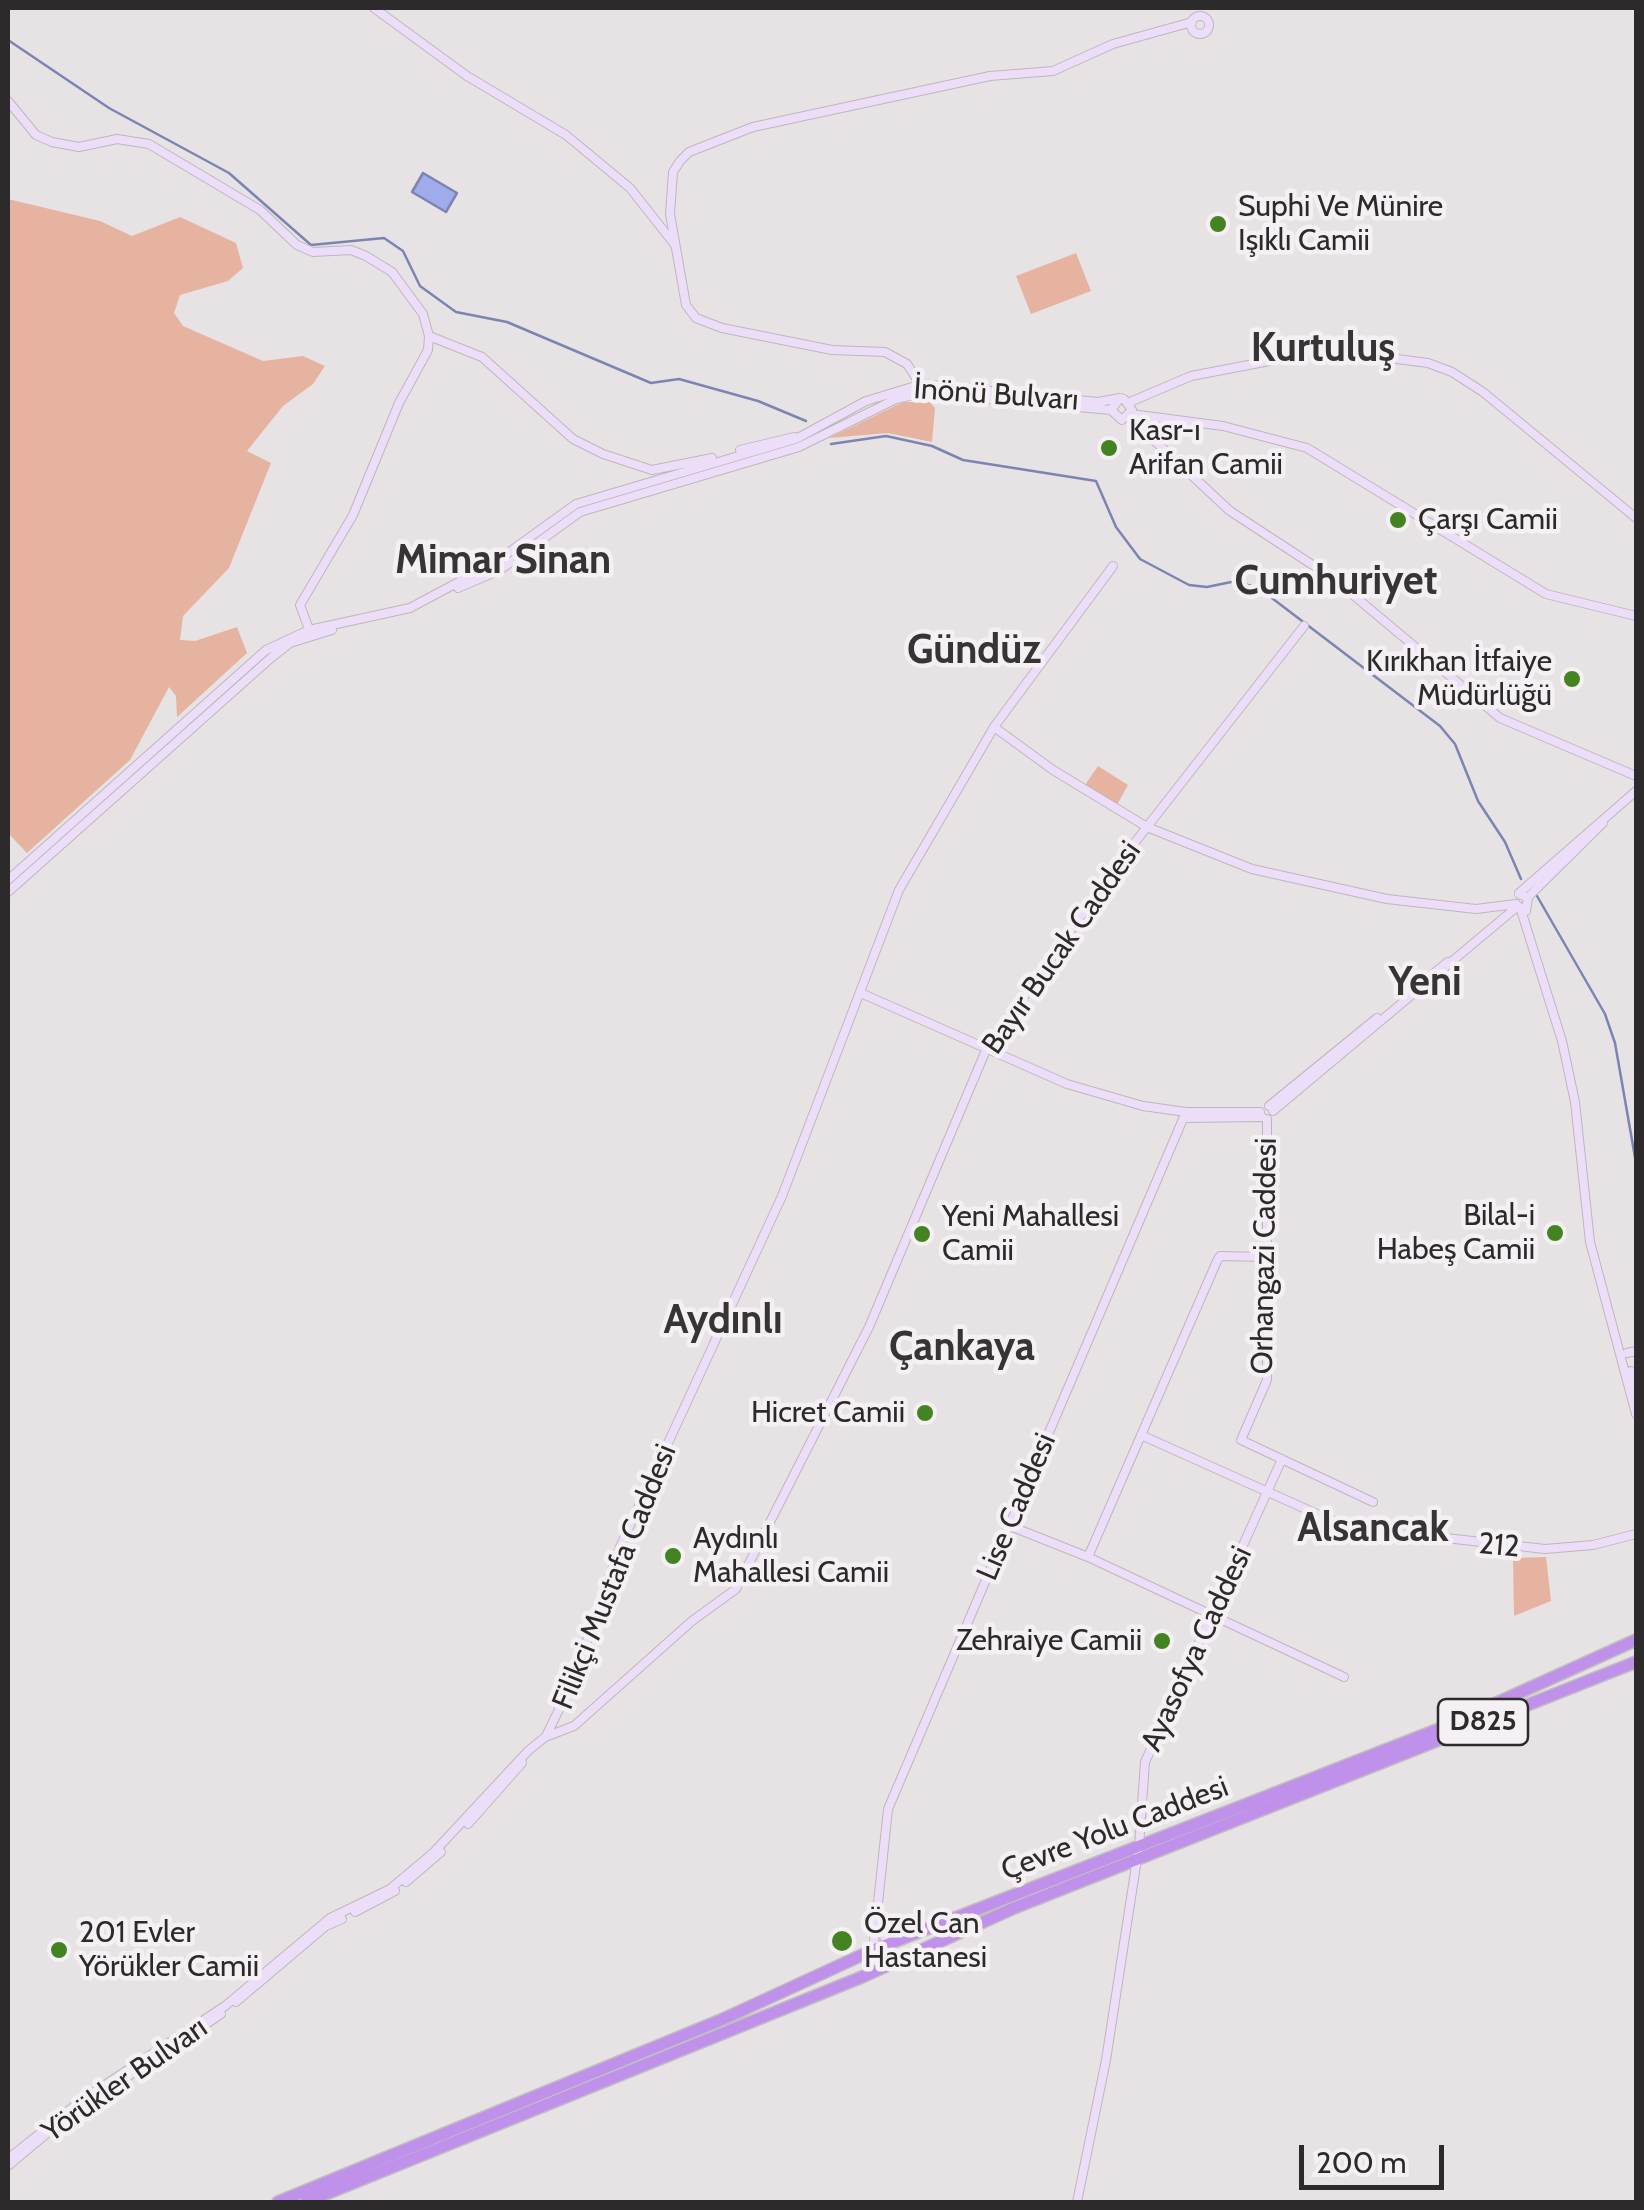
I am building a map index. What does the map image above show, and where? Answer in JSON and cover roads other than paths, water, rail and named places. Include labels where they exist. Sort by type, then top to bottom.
[{"type":"highway","name":"Çevre Yolu Caddesi","points":[[278,2202],[721,2020],[873,1950],[1438,1729],[1636,1640]]},
{"type":"highway","name":"Çevre Yolu Caddesi","points":[[306,2202],[880,1969],[1134,1860],[1636,1662]]},
{"type":"street","points":[[374,8],[467,76],[566,135],[630,188],[674,244]]},
{"type":"street","points":[[922,389],[906,364],[885,352],[832,350],[722,328],[696,318],[686,305],[674,244],[670,214],[673,172],[689,152],[753,127],[990,76],[1053,71],[1113,44],[1192,22]]},
{"type":"street","points":[[8,102],[36,135],[79,147],[117,140],[149,144],[260,210],[297,245],[313,252],[351,250],[366,256],[403,284],[410,303],[423,314],[430,336],[368,486],[300,605],[310,633]]},
{"type":"street","points":[[430,336],[482,358],[573,439],[652,470],[669,470],[784,436],[801,441]]},
{"type":"street","points":[[1636,518],[1483,392],[1452,372],[1428,363],[1327,350],[1186,377],[1130,402],[1130,415],[1230,511],[1334,579],[1500,718],[1636,776]]},
{"type":"street","points":[[906,364],[909,391]]},
{"type":"street","name":"İnönü Bulvarı","points":[[801,441],[866,401],[922,389],[1098,402],[1120,398],[1130,402]]},
{"type":"street","name":"İnönü Bulvarı","points":[[922,389],[1111,410],[1118,419],[1130,415]]},
{"type":"street","name":"İnönü Bulvarı","points":[[1111,410],[1120,398]]},
{"type":"street","points":[[1130,415],[1223,426],[1306,448],[1546,594],[1636,616]]},
{"type":"street","points":[[8,880],[272,657],[310,633],[412,612],[497,566],[576,504],[801,441]]},
{"type":"street","name":"Filikçi Mustafa Caddesi","points":[[390,1892],[434,1852],[557,1721],[620,1546],[782,1196],[863,994],[899,890],[994,727],[1113,566]]},
{"type":"street","name":"Bayır Bucak Caddesi","points":[[545,1737],[574,1726],[692,1621],[736,1589],[839,1388],[904,1247],[986,1050],[1032,980],[1304,626]]},
{"type":"street","points":[[994,727],[1053,770],[1148,827],[1252,869],[1387,898],[1476,909],[1521,902]]},
{"type":"street","points":[[8,892],[162,748]]},
{"type":"street","points":[[863,994],[887,1000],[986,1050],[1067,1084],[1185,1115],[1266,1113],[1521,902],[1636,794]]},
{"type":"street","points":[[1521,902],[1560,1015],[1580,1102],[1592,1233],[1632,1352],[1636,1390]]},
{"type":"street","points":[[1521,902],[1562,1042],[1575,1102],[1590,1242],[1636,1414]]},
{"type":"street","name":"Orhangazi Caddesi","points":[[1266,1113],[1267,1380],[1240,1440],[1282,1460]]},
{"type":"street","name":"Lise Caddesi","points":[[873,1950],[888,1809],[1185,1115]]},
{"type":"street","points":[[1088,1557],[1220,1256],[1266,1256]]},
{"type":"street","name":"212","points":[[1141,1435],[1346,1527],[1510,1548],[1594,1545],[1636,1534]]},
{"type":"street","points":[[1282,1460],[1373,1502]]},
{"type":"street","name":"Ayasofya Caddesi","points":[[1077,2202],[1104,2076],[1139,1846],[1145,1762],[1282,1460]]},
{"type":"street","points":[[1010,1526],[1088,1557],[1344,1677]]},
{"type":"street","name":"Yörükler Bulvarı","points":[[8,2158],[106,2083],[225,2006],[330,1918],[390,1892]]},
{"type":"street","name":"Yörükler Bulvarı","points":[[8,2166],[63,2120],[196,2033],[326,1926],[390,1892]]},
{"type":"street","name":"Lise Caddesi","points":[[878,1909],[880,1933],[896,1962]]},
{"type":"street","points":[[873,1950],[880,1969]]},
{"type":"water","points":[[423,173],[457,193],[446,212],[412,192]]},
{"type":"waterway","points":[[8,40],[109,108],[229,173],[311,245],[384,238],[403,251],[420,286],[456,312],[507,322],[651,383],[679,379],[758,401],[806,421]]},
{"type":"waterway","points":[[831,444],[886,436],[932,446],[963,460],[1096,481],[1116,527],[1140,559],[1189,585],[1207,587],[1236,581],[1260,589],[1440,726],[1455,744],[1478,801],[1505,842],[1521,879]]},
{"type":"waterway","points":[[1537,896],[1605,1014],[1615,1043],[1636,1163]]},
{"type":"place","name":"Suphi Ve Münire Işıklı Camii","points":[[1218,224]]},
{"type":"place","name":"Kasr-ı Arifan Camii","points":[[1109,448]]},
{"type":"place","name":"Çarşı Camii","points":[[1398,520]]},
{"type":"place","name":"Kırıkhan İtfaiye Müdürlüğü","points":[[1572,679]]},
{"type":"place","name":"Bilal-i Habeş Camii","points":[[1555,1233]]},
{"type":"place","name":"Yeni Mahallesi Camii","points":[[922,1234]]},
{"type":"place","name":"Hicret Camii","points":[[925,1413]]},
{"type":"place","name":"Aydınlı Mahallesi Camii","points":[[673,1556]]},
{"type":"place","name":"Zehraiye Camii","points":[[1162,1641]]},
{"type":"place","name":"Özel Can Hastanesi","points":[[842,1941]]},
{"type":"place","name":"201 Evler Yörükler Camii","points":[[59,1950]]},
{"type":"district","name":"Kurtuluş","points":[[1323,349]]},
{"type":"district","name":"Mimar Sinan","points":[[503,561]]},
{"type":"district","name":"Cumhuriyet","points":[[1336,582]]},
{"type":"district","name":"Gündüz","points":[[974,651]]},
{"type":"district","name":"Yeni","points":[[1425,983]]},
{"type":"district","name":"Aydınlı","points":[[723,1321]]},
{"type":"district","name":"Çankaya","points":[[962,1348]]},
{"type":"district","name":"Alsancak","points":[[1373,1529]]}]
